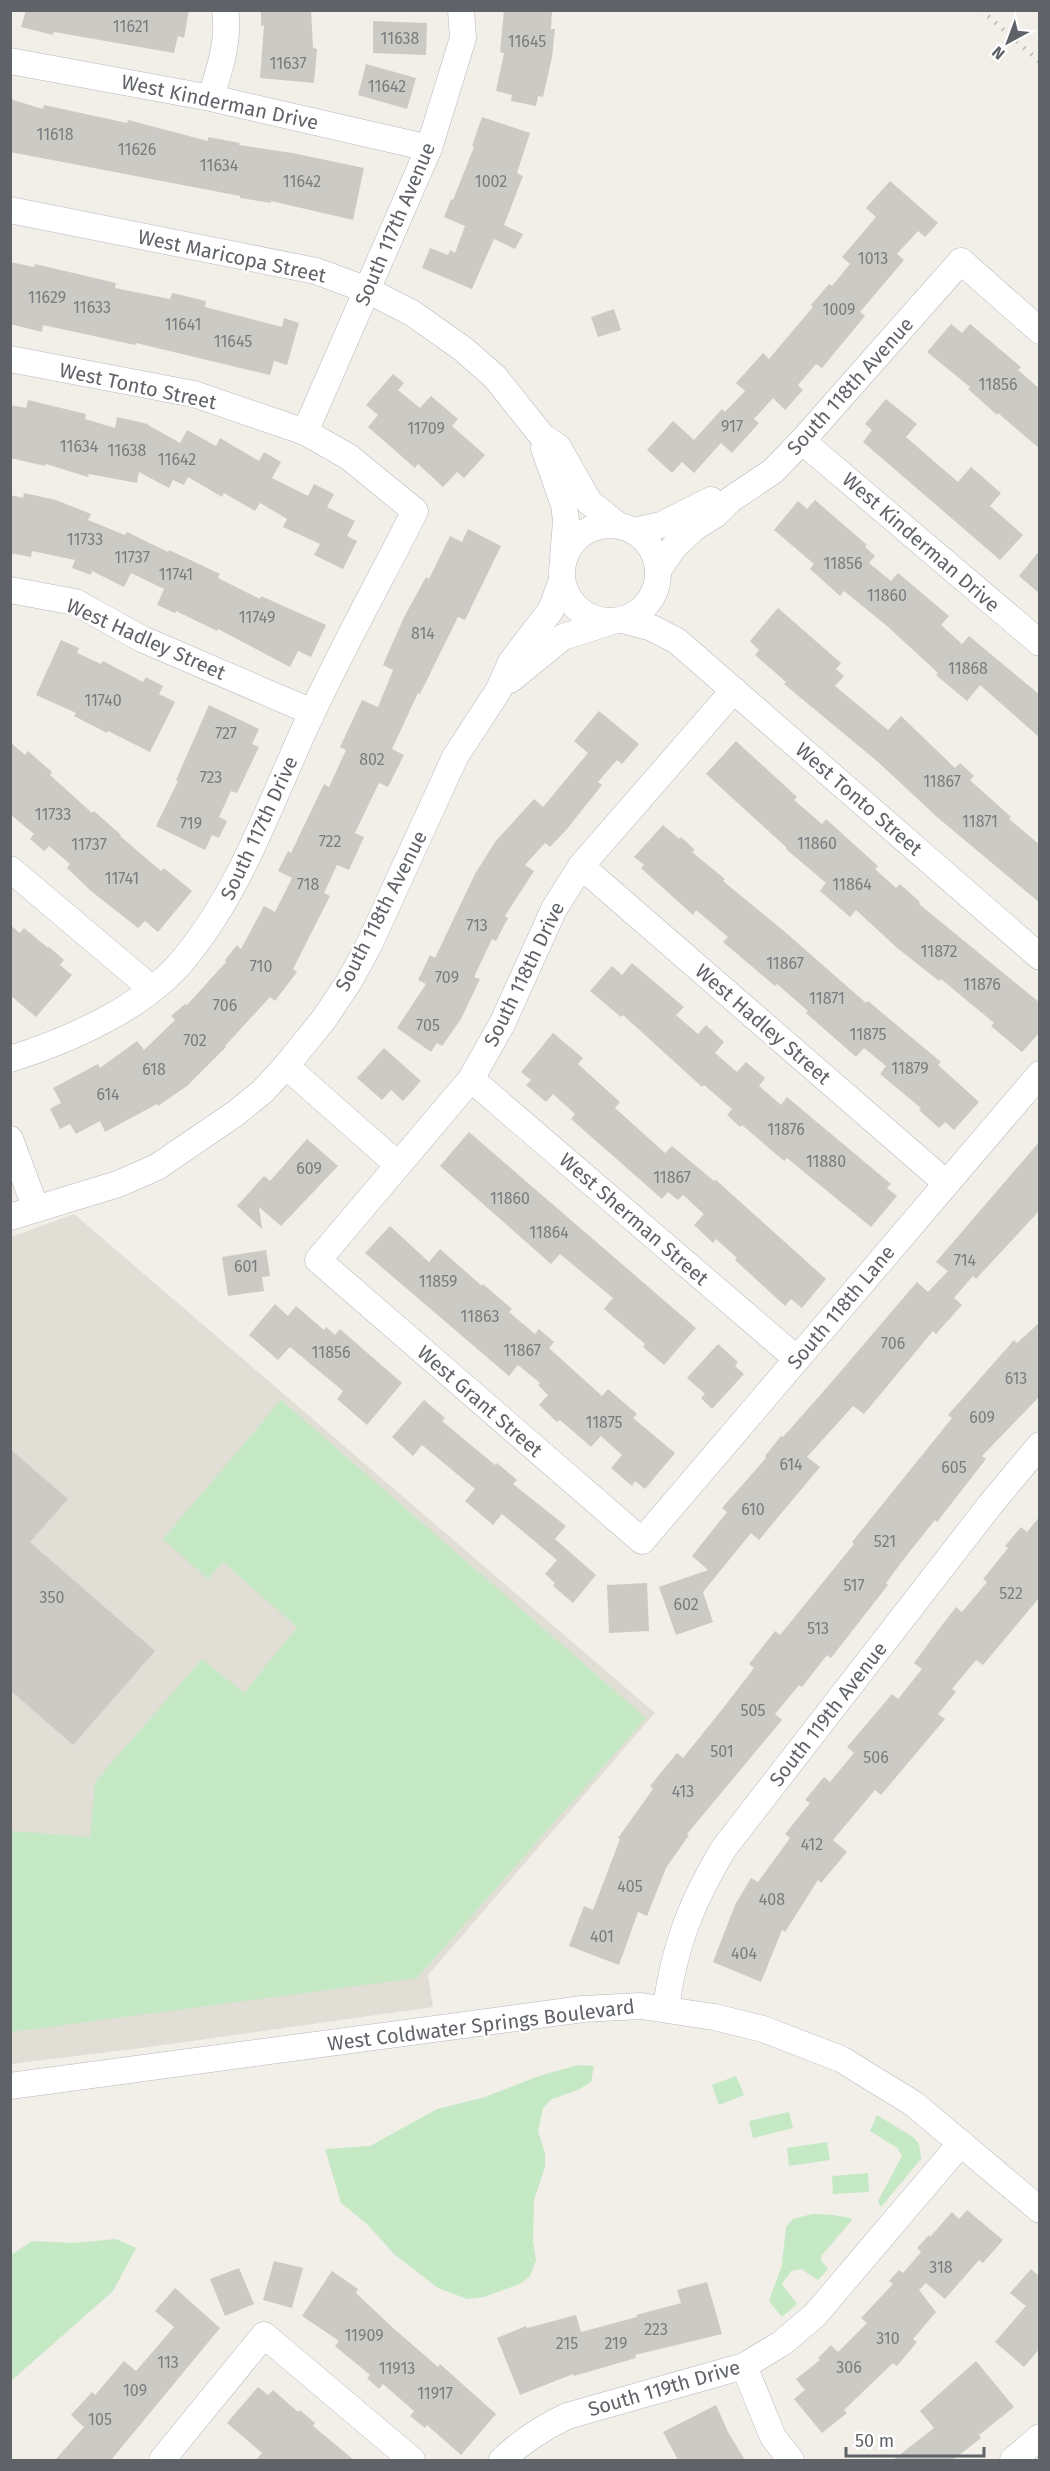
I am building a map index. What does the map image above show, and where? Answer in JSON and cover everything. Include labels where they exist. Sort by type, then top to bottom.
[{"type":"street","points":[[211,98],[223,54],[227,22],[225,10]]},
{"type":"street","name":"South 117th Avenue","points":[[305,432],[429,148],[463,38],[461,10]]},
{"type":"street","name":"West Kinderman Drive","points":[[10,61],[211,98],[429,148]]},
{"type":"street","name":"West Maricopa Street","points":[[10,210],[316,271],[367,290],[412,313],[463,349],[495,377],[542,436],[558,447],[589,502],[627,529]]},
{"type":"street","name":"South 118th Avenue","points":[[658,578],[683,538],[730,500],[773,471],[961,261],[1040,331]]},
{"type":"street","name":"West Tonto Street","points":[[10,359],[194,394],[305,432],[348,458],[415,511]]},
{"type":"street","name":"West Maricopa Street","points":[[542,436],[546,455],[564,505],[566,521],[562,571]]},
{"type":"street","name":"West Kinderman Drive","points":[[802,441],[1040,644]]},
{"type":"street","name":"South 118th Avenue","points":[[627,529],[661,525],[711,500],[730,500]]},
{"type":"street","name":"South 117th Drive","points":[[10,1059],[42,1049],[90,1029],[152,989],[187,956],[221,908],[247,859],[312,712],[415,511]]},
{"type":"street","points":[[604,525],[627,529],[646,542],[655,554],[658,578],[650,600],[639,613],[617,621],[596,620],[573,605],[566,593],[562,571],[568,548],[590,529],[604,525]]},
{"type":"street","name":"South 118th Avenue","points":[[10,1217],[118,1184],[157,1167],[236,1113],[263,1091],[286,1066],[324,1019],[350,980],[369,945],[455,757],[498,691],[511,662],[551,610],[562,571]]},
{"type":"street","name":"West Tonto Street","points":[[658,578],[662,611],[677,641]]},
{"type":"street","name":"West Hadley Street","points":[[10,590],[75,602],[142,639],[312,712]]},
{"type":"street","name":"South 118th Avenue","points":[[498,691],[563,636],[617,621]]},
{"type":"street","name":"West Tonto Street","points":[[617,621],[652,628],[677,641],[1040,957]]},
{"type":"street","name":"South 118th Drive","points":[[318,1260],[471,1079],[502,1024],[554,909],[581,866],[734,690]]},
{"type":"street","name":"West Hadley Street","points":[[581,866],[945,1182]]},
{"type":"street","points":[[10,869],[152,989]]},
{"type":"street","points":[[286,1066],[397,1164]]},
{"type":"street","name":"South 118th Lane","points":[[642,1541],[945,1182],[1040,1074]]},
{"type":"street","name":"West Sherman Street","points":[[471,1079],[797,1359]]},
{"type":"street","points":[[10,1139],[36,1209]]},
{"type":"street","name":"West Grant Street","points":[[318,1260],[642,1541]]},
{"type":"street","name":"South 119th Avenue","points":[[666,2008],[670,1973],[690,1910],[724,1848],[990,1505],[1040,1445]]},
{"type":"street","name":"West Coldwater Springs Boulevard","points":[[10,2086],[583,2009],[641,2006],[666,2008],[763,2029],[841,2059],[914,2104],[1040,2210]]},
{"type":"street","name":"South 119th Drive","points":[[502,2460],[534,2433],[567,2416],[744,2366],[782,2343],[815,2315],[961,2143]]},
{"type":"street","points":[[162,2460],[264,2335],[412,2460]]},
{"type":"street","points":[[744,2366],[773,2438],[791,2460]]},
{"type":"street","points":[[1012,2460],[1040,2437]]},
{"type":"shaded area","points":[[74,1214],[655,1713],[428,1975],[433,2007],[11,2064],[11,1237]]},
{"type":"green space","points":[[281,1400],[646,1718],[417,1978],[11,2032],[11,1831],[90,1837],[95,1782],[202,1659],[244,1693],[297,1627],[223,1562],[208,1579],[163,1539]]},
{"type":"green space","points":[[578,2065],[594,2066],[591,2082],[578,2090],[552,2099],[543,2108],[538,2131],[545,2153],[545,2167],[534,2200],[533,2241],[536,2260],[530,2276],[520,2284],[484,2297],[467,2299],[438,2288],[394,2254],[367,2224],[341,2203],[325,2149],[370,2146],[437,2109],[485,2097],[539,2076]]},
{"type":"green space","points":[[736,2076],[744,2095],[719,2105],[712,2085]]},
{"type":"green space","points":[[789,2112],[793,2128],[753,2138],[749,2121]]},
{"type":"green space","points":[[877,2115],[913,2137],[919,2144],[921,2159],[881,2207],[878,2201],[902,2156],[897,2148],[870,2131]]},
{"type":"green space","points":[[827,2142],[830,2160],[789,2166],[787,2148]]},
{"type":"green space","points":[[868,2173],[869,2192],[833,2194],[832,2176]]},
{"type":"green space","points":[[812,2214],[833,2215],[852,2220],[822,2255],[821,2260],[828,2269],[818,2280],[801,2269],[791,2271],[782,2284],[797,2304],[782,2317],[769,2301],[782,2265],[786,2227],[793,2219]]},
{"type":"green space","points":[[116,2239],[136,2248],[113,2291],[11,2381],[11,2255],[32,2241],[72,2243]]},
{"type":"building","points":[[26,10],[189,10],[184,38],[178,36],[174,53],[54,32],[53,35],[21,27]]},
{"type":"building","points":[[261,10],[311,10],[313,48],[317,49],[314,83],[260,78],[264,25],[261,26]]},
{"type":"building","points":[[504,10],[552,10],[551,29],[555,29],[552,57],[543,97],[538,96],[536,106],[511,101],[512,95],[496,91],[504,53],[500,52]]},
{"type":"building","points":[[373,21],[427,23],[426,55],[373,53]]},
{"type":"building","points":[[366,64],[416,78],[407,109],[358,95]]},
{"type":"building","points":[[10,99],[43,109],[44,105],[127,123],[128,120],[208,141],[208,137],[240,143],[239,145],[364,168],[353,220],[271,201],[271,203],[240,198],[240,196],[10,152]]},
{"type":"building","points":[[482,117],[530,133],[517,173],[523,176],[504,225],[523,234],[515,249],[494,239],[472,289],[422,268],[430,248],[448,255],[450,250],[455,253],[465,226],[444,217],[474,147],[472,146]]},
{"type":"building","points":[[890,181],[938,223],[925,237],[918,231],[897,254],[904,260],[860,312],[865,316],[822,368],[816,364],[798,385],[803,390],[785,410],[773,398],[754,419],[759,423],[732,453],[721,443],[694,473],[682,462],[672,473],[647,450],[673,421],[694,440],[722,409],[725,412],[745,391],[736,383],[763,353],[769,359],[813,307],[811,305],[829,284],[832,286],[850,264],[842,257],[876,217],[866,208]]},
{"type":"building","points":[[10,262],[34,267],[35,264],[116,283],[115,288],[170,299],[172,293],[206,301],[205,307],[282,327],[284,318],[299,323],[287,365],[274,361],[270,375],[136,343],[135,345],[43,325],[42,332],[10,324]]},
{"type":"building","points":[[614,309],[621,330],[598,337],[591,317]]},
{"type":"building","points":[[951,324],[962,333],[970,324],[1021,367],[1018,370],[1040,389],[1040,449],[998,413],[997,415],[968,389],[970,387],[927,352]]},
{"type":"building","points":[[393,374],[404,383],[398,390],[420,408],[431,396],[458,419],[452,426],[485,455],[464,478],[457,472],[443,487],[418,464],[415,468],[368,427],[378,415],[366,405]]},
{"type":"building","points":[[886,399],[917,424],[906,437],[958,482],[971,467],[1001,493],[990,506],[1023,535],[1000,560],[863,442],[872,430],[865,424]]},
{"type":"building","points":[[28,400],[86,414],[85,419],[115,428],[117,417],[148,424],[180,443],[187,430],[216,446],[220,438],[259,461],[264,452],[281,462],[272,478],[308,496],[314,484],[334,494],[327,507],[355,521],[347,536],[357,541],[343,569],[314,555],[320,544],[283,527],[287,519],[260,503],[255,511],[224,493],[222,497],[188,477],[184,485],[173,480],[169,488],[139,472],[137,483],[89,474],[88,477],[46,464],[45,466],[10,458],[10,405],[26,408]]},
{"type":"building","points":[[24,493],[56,500],[91,514],[88,520],[125,535],[127,532],[168,552],[169,550],[220,574],[218,578],[260,599],[261,596],[326,625],[311,657],[298,651],[290,667],[218,629],[217,631],[176,611],[175,613],[157,605],[164,589],[131,573],[124,587],[92,571],[91,575],[72,568],[75,560],[32,551],[31,557],[10,553],[10,495],[23,498]]},
{"type":"building","points":[[815,500],[867,545],[865,547],[875,556],[869,563],[891,581],[898,573],[949,616],[941,625],[962,644],[969,636],[1040,695],[1040,738],[980,685],[967,701],[936,675],[938,673],[887,626],[844,591],[840,596],[810,569],[814,564],[774,530],[798,501],[807,509]]},
{"type":"building","points":[[468,529],[501,546],[465,620],[458,617],[420,694],[418,693],[392,749],[404,755],[388,787],[379,783],[355,833],[364,837],[349,870],[337,865],[324,893],[330,896],[293,969],[297,972],[275,1001],[270,997],[226,1047],[187,1086],[158,1106],[157,1104],[105,1132],[100,1121],[76,1134],[70,1124],[60,1129],[50,1109],[61,1103],[53,1088],[98,1064],[100,1068],[137,1041],[144,1050],[175,1020],[171,1016],[185,1004],[187,1005],[226,962],[225,960],[237,945],[241,949],[264,906],[275,912],[292,878],[278,871],[288,851],[291,853],[324,784],[329,787],[346,750],[340,747],[362,700],[378,707],[393,670],[383,665],[404,617],[426,577],[429,579],[450,536],[462,542]]},
{"type":"building","points":[[1040,550],[1040,594],[1019,576]]},
{"type":"building","points":[[778,608],[841,663],[836,669],[844,676],[835,686],[888,730],[901,716],[955,768],[960,763],[974,776],[970,780],[1011,817],[1009,819],[1040,845],[1040,903],[937,817],[878,762],[784,684],[786,682],[755,655],[759,650],[750,641]]},
{"type":"building","points":[[61,640],[79,648],[77,653],[101,664],[103,661],[143,682],[146,677],[163,686],[159,694],[175,702],[150,752],[108,731],[107,733],[74,716],[76,713],[36,695]]},
{"type":"building","points":[[209,705],[259,729],[252,744],[259,747],[237,793],[231,791],[219,817],[227,821],[219,838],[212,835],[205,850],[156,826],[178,781],[176,780]]},
{"type":"building","points":[[599,711],[639,744],[622,764],[617,760],[598,782],[602,785],[567,829],[550,847],[545,843],[525,865],[534,871],[505,916],[508,918],[496,941],[492,939],[474,977],[480,979],[461,1019],[442,1046],[437,1043],[431,1052],[397,1028],[426,984],[418,980],[430,955],[435,958],[475,874],[495,842],[534,799],[543,807],[588,753],[574,741]]},
{"type":"building","points":[[736,741],[797,797],[794,800],[822,824],[826,819],[878,866],[875,869],[896,888],[900,884],[920,902],[919,904],[1040,1003],[1040,1032],[1022,1052],[991,1026],[994,1023],[941,979],[939,981],[896,947],[856,910],[850,917],[820,891],[826,883],[706,774]]},
{"type":"building","points":[[10,742],[25,755],[28,751],[52,772],[50,775],[92,813],[94,811],[161,871],[164,868],[192,891],[158,932],[145,921],[138,928],[91,891],[67,868],[70,864],[49,846],[44,851],[30,839],[34,834],[10,814]]},
{"type":"building","points":[[663,825],[679,839],[681,837],[695,850],[692,852],[725,879],[723,881],[866,1003],[868,1001],[941,1062],[938,1065],[979,1102],[954,1130],[945,1122],[939,1128],[919,1110],[921,1108],[880,1074],[886,1066],[864,1048],[856,1057],[777,984],[775,986],[723,942],[728,937],[696,910],[693,915],[641,868],[644,865],[634,857]]},
{"type":"building","points":[[10,925],[20,933],[24,928],[49,947],[64,960],[60,965],[72,975],[36,1017],[10,995]]},
{"type":"building","points":[[632,963],[684,1007],[676,1015],[698,1034],[706,1025],[724,1042],[715,1053],[737,1072],[746,1062],[765,1078],[759,1086],[781,1105],[787,1097],[891,1184],[887,1188],[897,1196],[871,1227],[787,1158],[784,1161],[742,1125],[740,1127],[727,1115],[732,1109],[704,1085],[702,1087],[623,1015],[621,1017],[590,991],[612,966],[622,975]]},
{"type":"building","points":[[553,1033],[583,1058],[578,1064],[620,1102],[615,1108],[665,1153],[672,1146],[714,1181],[716,1180],[826,1279],[802,1308],[791,1299],[785,1306],[735,1260],[737,1258],[716,1239],[713,1243],[694,1225],[704,1214],[683,1195],[678,1200],[668,1192],[662,1199],[571,1119],[575,1114],[553,1094],[546,1102],[526,1085],[531,1080],[521,1072]]},
{"type":"building","points":[[384,1048],[421,1081],[403,1101],[391,1090],[382,1100],[357,1078]]},
{"type":"building","points":[[469,1132],[696,1328],[664,1365],[643,1347],[645,1344],[604,1309],[613,1298],[560,1254],[551,1264],[440,1166]]},
{"type":"building","points":[[307,1139],[338,1166],[281,1226],[259,1207],[262,1229],[237,1206],[264,1176],[270,1181]]},
{"type":"building","points":[[1040,1141],[1040,1210],[976,1279],[973,1276],[954,1298],[962,1305],[936,1334],[933,1331],[864,1414],[853,1406],[807,1457],[820,1467],[759,1540],[751,1533],[703,1592],[713,1622],[676,1635],[659,1587],[708,1570],[692,1556],[727,1512],[722,1508],[766,1458],[765,1456],[781,1436],[783,1437],[829,1385],[917,1282],[928,1292],[948,1271],[936,1262]]},
{"type":"building","points":[[390,1226],[429,1262],[440,1249],[512,1309],[509,1312],[535,1334],[539,1329],[554,1342],[549,1348],[602,1396],[608,1389],[637,1414],[633,1418],[675,1453],[645,1489],[635,1481],[632,1486],[611,1468],[622,1455],[601,1436],[591,1447],[560,1420],[557,1422],[539,1405],[548,1395],[538,1385],[540,1383],[518,1365],[509,1376],[365,1253]]},
{"type":"building","points":[[266,1250],[270,1276],[262,1277],[264,1291],[228,1296],[222,1257]]},
{"type":"building","points":[[275,1304],[288,1316],[296,1306],[324,1330],[326,1327],[335,1335],[340,1329],[402,1383],[367,1425],[337,1399],[343,1391],[290,1347],[278,1360],[249,1335]]},
{"type":"building","points":[[1040,1322],[1040,1396],[982,1456],[986,1459],[937,1522],[935,1520],[907,1555],[886,1583],[888,1585],[831,1658],[827,1655],[802,1687],[799,1685],[775,1714],[782,1720],[687,1834],[689,1835],[666,1868],[647,1916],[638,1912],[619,1965],[569,1946],[584,1906],[593,1910],[620,1839],[618,1838],[653,1789],[650,1786],[677,1753],[683,1758],[724,1707],[754,1668],[749,1664],[775,1631],[780,1635],[854,1544],[852,1542],[952,1418],[948,1415],[1014,1340],[1017,1343]]},
{"type":"building","points":[[718,1344],[738,1362],[735,1366],[744,1374],[712,1409],[701,1398],[705,1394],[687,1378]]},
{"type":"building","points":[[424,1400],[445,1418],[442,1421],[495,1465],[497,1463],[517,1480],[513,1484],[566,1526],[555,1539],[596,1575],[573,1603],[553,1586],[555,1583],[545,1574],[557,1560],[502,1514],[493,1525],[465,1501],[475,1489],[422,1445],[413,1456],[392,1437]]},
{"type":"building","points":[[10,1449],[68,1499],[30,1542],[155,1651],[73,1745],[10,1690]]},
{"type":"building","points":[[1040,1516],[1039,1598],[983,1665],[976,1660],[952,1689],[956,1692],[938,1714],[945,1719],[881,1795],[875,1790],[833,1840],[847,1852],[821,1883],[818,1880],[785,1932],[782,1930],[761,1982],[713,1962],[735,1905],[751,1878],[758,1882],[790,1838],[785,1834],[810,1803],[805,1800],[824,1777],[830,1782],[854,1753],[847,1747],[892,1694],[898,1699],[922,1669],[914,1663],[956,1607],[962,1612],[987,1582],[983,1579],[1008,1548],[1005,1546],[1021,1527],[1027,1532]]},
{"type":"building","points":[[647,1583],[649,1631],[609,1633],[607,1585]]},
{"type":"building","points":[[967,2210],[1003,2240],[983,2263],[979,2260],[945,2299],[926,2283],[919,2290],[936,2312],[913,2339],[917,2342],[897,2366],[893,2363],[844,2410],[847,2413],[822,2433],[794,2399],[805,2390],[796,2379],[820,2360],[818,2358],[831,2345],[838,2352],[867,2323],[861,2318],[893,2284],[889,2281],[899,2270],[903,2273],[921,2252],[917,2248],[952,2212],[959,2219]]},
{"type":"building","points":[[274,2261],[303,2268],[292,2308],[263,2300]]},
{"type":"building","points":[[239,2268],[254,2304],[225,2316],[210,2279]]},
{"type":"building","points":[[1031,2269],[1040,2277],[1040,2348],[1024,2367],[995,2342],[1026,2306],[1010,2293]]},
{"type":"building","points":[[332,2271],[358,2289],[356,2293],[392,2327],[438,2367],[440,2364],[496,2414],[461,2455],[427,2425],[425,2428],[410,2416],[414,2411],[383,2384],[379,2389],[367,2378],[370,2375],[335,2346],[339,2341],[302,2316]]},
{"type":"building","points":[[707,2282],[722,2334],[635,2355],[636,2358],[574,2376],[573,2374],[520,2395],[497,2338],[526,2326],[527,2328],[576,2315],[581,2332],[681,2303],[677,2290]]},
{"type":"building","points":[[175,2288],[220,2328],[111,2460],[55,2460],[84,2427],[71,2415],[92,2392],[95,2395],[124,2361],[136,2371],[174,2327],[155,2311]]},
{"type":"building","points":[[976,2361],[1014,2407],[979,2435],[981,2438],[953,2460],[893,2460],[934,2428],[920,2411]]},
{"type":"building","points":[[258,2387],[268,2395],[273,2390],[298,2412],[300,2410],[315,2423],[313,2426],[354,2460],[256,2460],[262,2453],[227,2423]]},
{"type":"building","points":[[716,2405],[728,2432],[745,2460],[678,2460],[663,2432]]},
{"type":"railway","points":[[981,10],[1040,62]]}]
